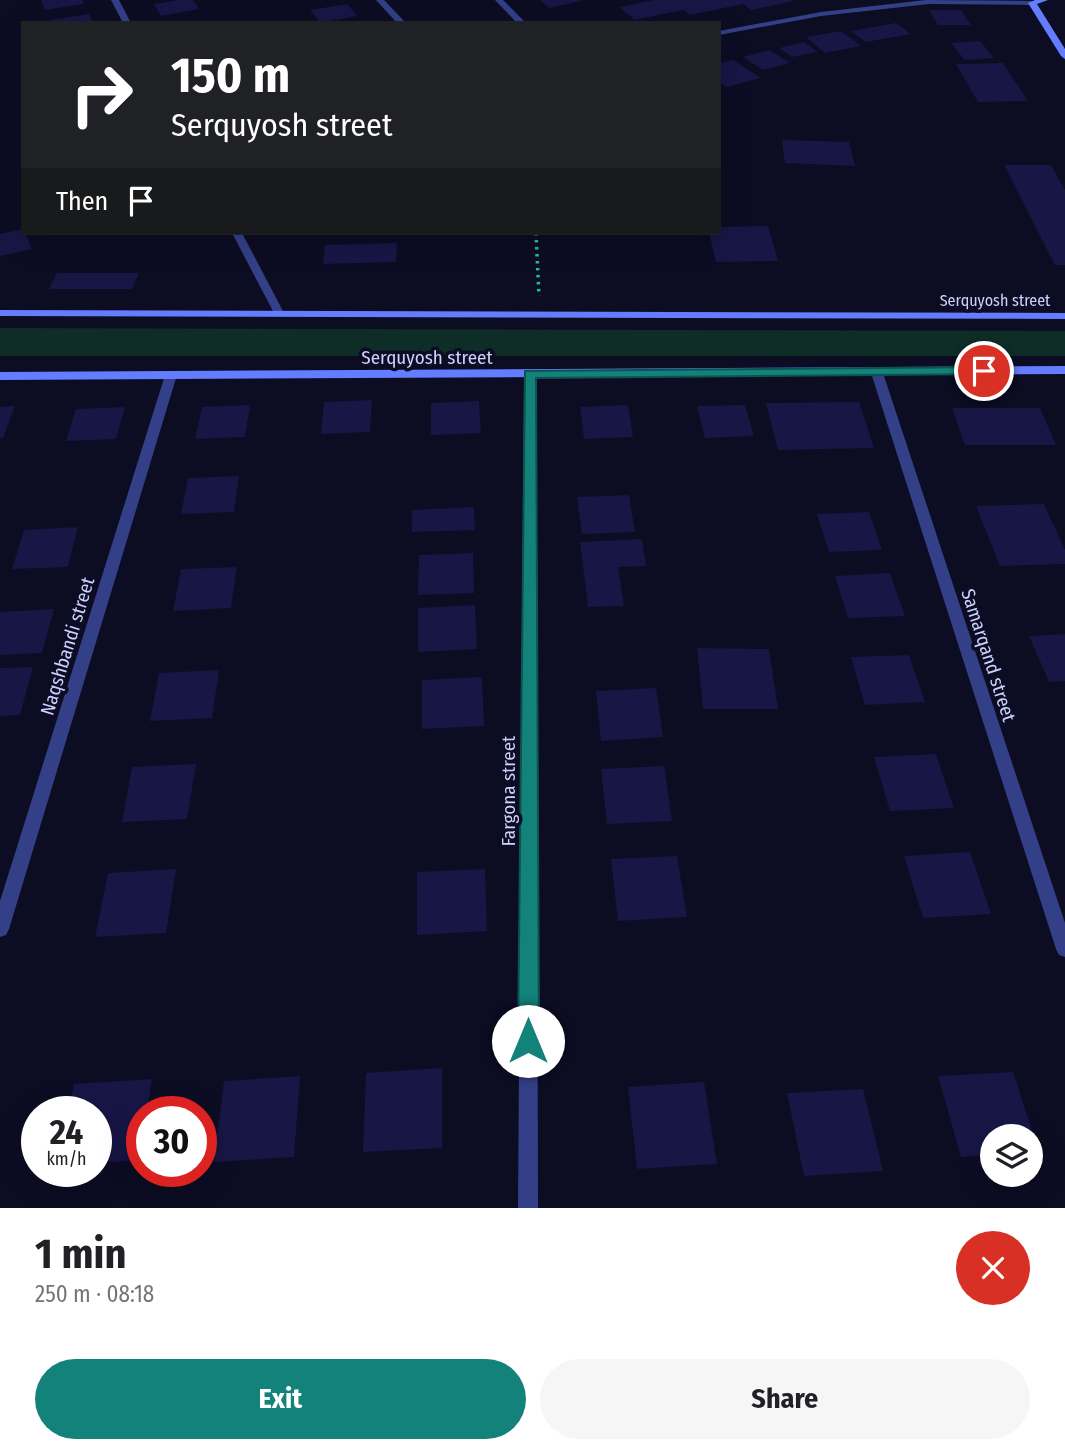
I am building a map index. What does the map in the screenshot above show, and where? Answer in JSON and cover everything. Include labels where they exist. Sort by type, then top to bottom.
[{"type":"street","points":[[115,0],[126,21]]},
{"type":"street","points":[[380,0],[400,21]]},
{"type":"street","points":[[499,0],[520,21]]},
{"type":"street","points":[[721,33],[821,14],[929,2],[1045,0]]},
{"type":"street","points":[[1029,1],[1065,56]]},
{"type":"street","points":[[238,235],[279,313]]},
{"type":"street","name":"Serquyosh street","points":[[0,313],[1065,316]]},
{"type":"street","name":"Serquyosh street","points":[[0,376],[1065,370]]},
{"type":"street","name":"Samarqand street","points":[[877,373],[1065,949]]},
{"type":"street","name":"Fargona street","points":[[528,1208],[530,374]]},
{"type":"street","name":"Naqshbandi street","points":[[0,929],[171,375]]},
{"type":"path","points":[[536,235],[540,314]]},
{"type":"green space","points":[[0,328],[1065,331],[1065,356],[0,356]]},
{"type":"building","points":[[41,0],[82,0],[84,4],[45,10]]},
{"type":"building","points":[[193,0],[199,9],[161,16],[154,4]]},
{"type":"building","points":[[540,0],[581,0],[581,1],[549,8]]},
{"type":"building","points":[[654,0],[793,1],[751,10],[743,4],[690,15],[683,10],[635,20],[619,7]]},
{"type":"building","points":[[347,4],[357,16],[318,21],[310,10]]},
{"type":"building","points":[[929,10],[961,10],[971,25],[938,25]]},
{"type":"building","points":[[89,14],[92,21],[49,21]]},
{"type":"building","points":[[896,23],[911,34],[866,42],[851,31]]},
{"type":"building","points":[[841,31],[861,46],[825,53],[806,37]]},
{"type":"building","points":[[980,41],[994,58],[965,60],[951,43]]},
{"type":"building","points":[[804,42],[818,52],[792,57],[779,48]]},
{"type":"building","points":[[770,50],[790,63],[763,70],[743,57]]},
{"type":"building","points":[[733,60],[761,78],[726,87],[721,83],[721,63]]},
{"type":"building","points":[[1003,63],[1028,101],[978,102],[956,64]]},
{"type":"building","points":[[782,140],[849,142],[855,166],[785,163]]},
{"type":"building","points":[[1004,165],[1051,165],[1065,190],[1065,265],[1055,265]]},
{"type":"building","points":[[768,226],[778,261],[716,262],[709,235],[721,235],[721,227]]},
{"type":"building","points":[[21,229],[21,235],[26,235],[32,249],[0,256],[0,234]]},
{"type":"building","points":[[397,243],[396,262],[323,264],[325,245]]},
{"type":"building","points":[[57,273],[139,273],[132,289],[49,289]]},
{"type":"building","points":[[372,400],[370,432],[321,434],[324,402]]},
{"type":"building","points":[[479,401],[481,433],[431,435],[431,403]]},
{"type":"building","points":[[859,402],[874,448],[778,450],[766,403]]},
{"type":"building","points":[[250,405],[245,437],[195,439],[202,407]]},
{"type":"building","points":[[628,405],[633,437],[584,439],[580,407]]},
{"type":"building","points":[[745,405],[754,436],[705,438],[697,406]]},
{"type":"building","points":[[15,406],[3,438],[0,438],[0,407]]},
{"type":"building","points":[[125,407],[116,439],[66,441],[76,409]]},
{"type":"building","points":[[952,408],[1040,408],[1056,445],[965,445]]},
{"type":"building","points":[[239,476],[234,512],[181,514],[188,478]]},
{"type":"building","points":[[629,495],[635,532],[582,534],[577,497]]},
{"type":"building","points":[[1044,504],[1065,550],[1065,564],[1000,566],[976,506]]},
{"type":"building","points":[[474,507],[475,530],[412,532],[412,510]]},
{"type":"building","points":[[869,512],[882,550],[829,552],[817,514]]},
{"type":"building","points":[[78,527],[68,567],[12,569],[24,530]]},
{"type":"building","points":[[642,539],[646,566],[618,567],[624,606],[588,607],[580,542]]},
{"type":"building","points":[[473,553],[474,593],[418,595],[419,555]]},
{"type":"building","points":[[237,567],[231,608],[173,611],[181,569]]},
{"type":"building","points":[[890,573],[905,616],[848,618],[835,576]]},
{"type":"building","points":[[475,605],[477,649],[418,652],[418,608]]},
{"type":"building","points":[[54,609],[42,653],[0,655],[0,612]]},
{"type":"building","points":[[1065,634],[1065,681],[1049,682],[1029,636]]},
{"type":"building","points":[[697,648],[769,649],[778,709],[703,709]]},
{"type":"building","points":[[909,655],[925,702],[865,705],[851,657]]},
{"type":"building","points":[[33,667],[20,715],[0,716],[0,668]]},
{"type":"building","points":[[219,670],[212,718],[150,721],[159,673]]},
{"type":"building","points":[[482,677],[484,726],[422,729],[422,680]]},
{"type":"building","points":[[656,688],[663,737],[601,741],[596,691]]},
{"type":"building","points":[[936,754],[954,808],[890,811],[874,757]]},
{"type":"building","points":[[196,764],[187,819],[122,822],[132,767]]},
{"type":"building","points":[[664,766],[672,821],[607,824],[601,769]]},
{"type":"building","points":[[970,852],[991,914],[923,918],[904,856]]},
{"type":"building","points":[[677,856],[687,917],[618,921],[611,859]]},
{"type":"building","points":[[176,869],[166,933],[95,937],[108,873]]},
{"type":"building","points":[[485,869],[487,931],[417,935],[417,872]]},
{"type":"building","points":[[442,1068],[442,1148],[363,1152],[366,1073]]},
{"type":"building","points":[[1013,1072],[1030,1124],[980,1124],[980,1156],[961,1157],[938,1076]]},
{"type":"building","points":[[300,1076],[294,1157],[217,1162],[224,1081]]},
{"type":"building","points":[[152,1079],[149,1096],[126,1096],[126,1161],[112,1162],[112,1096],[72,1096],[74,1084]]},
{"type":"building","points":[[704,1082],[717,1164],[637,1169],[628,1087]]},
{"type":"building","points":[[863,1089],[883,1171],[804,1176],[787,1093]]},
{"type":"route","points":[[528,1041],[530,374],[984,371]]}]
